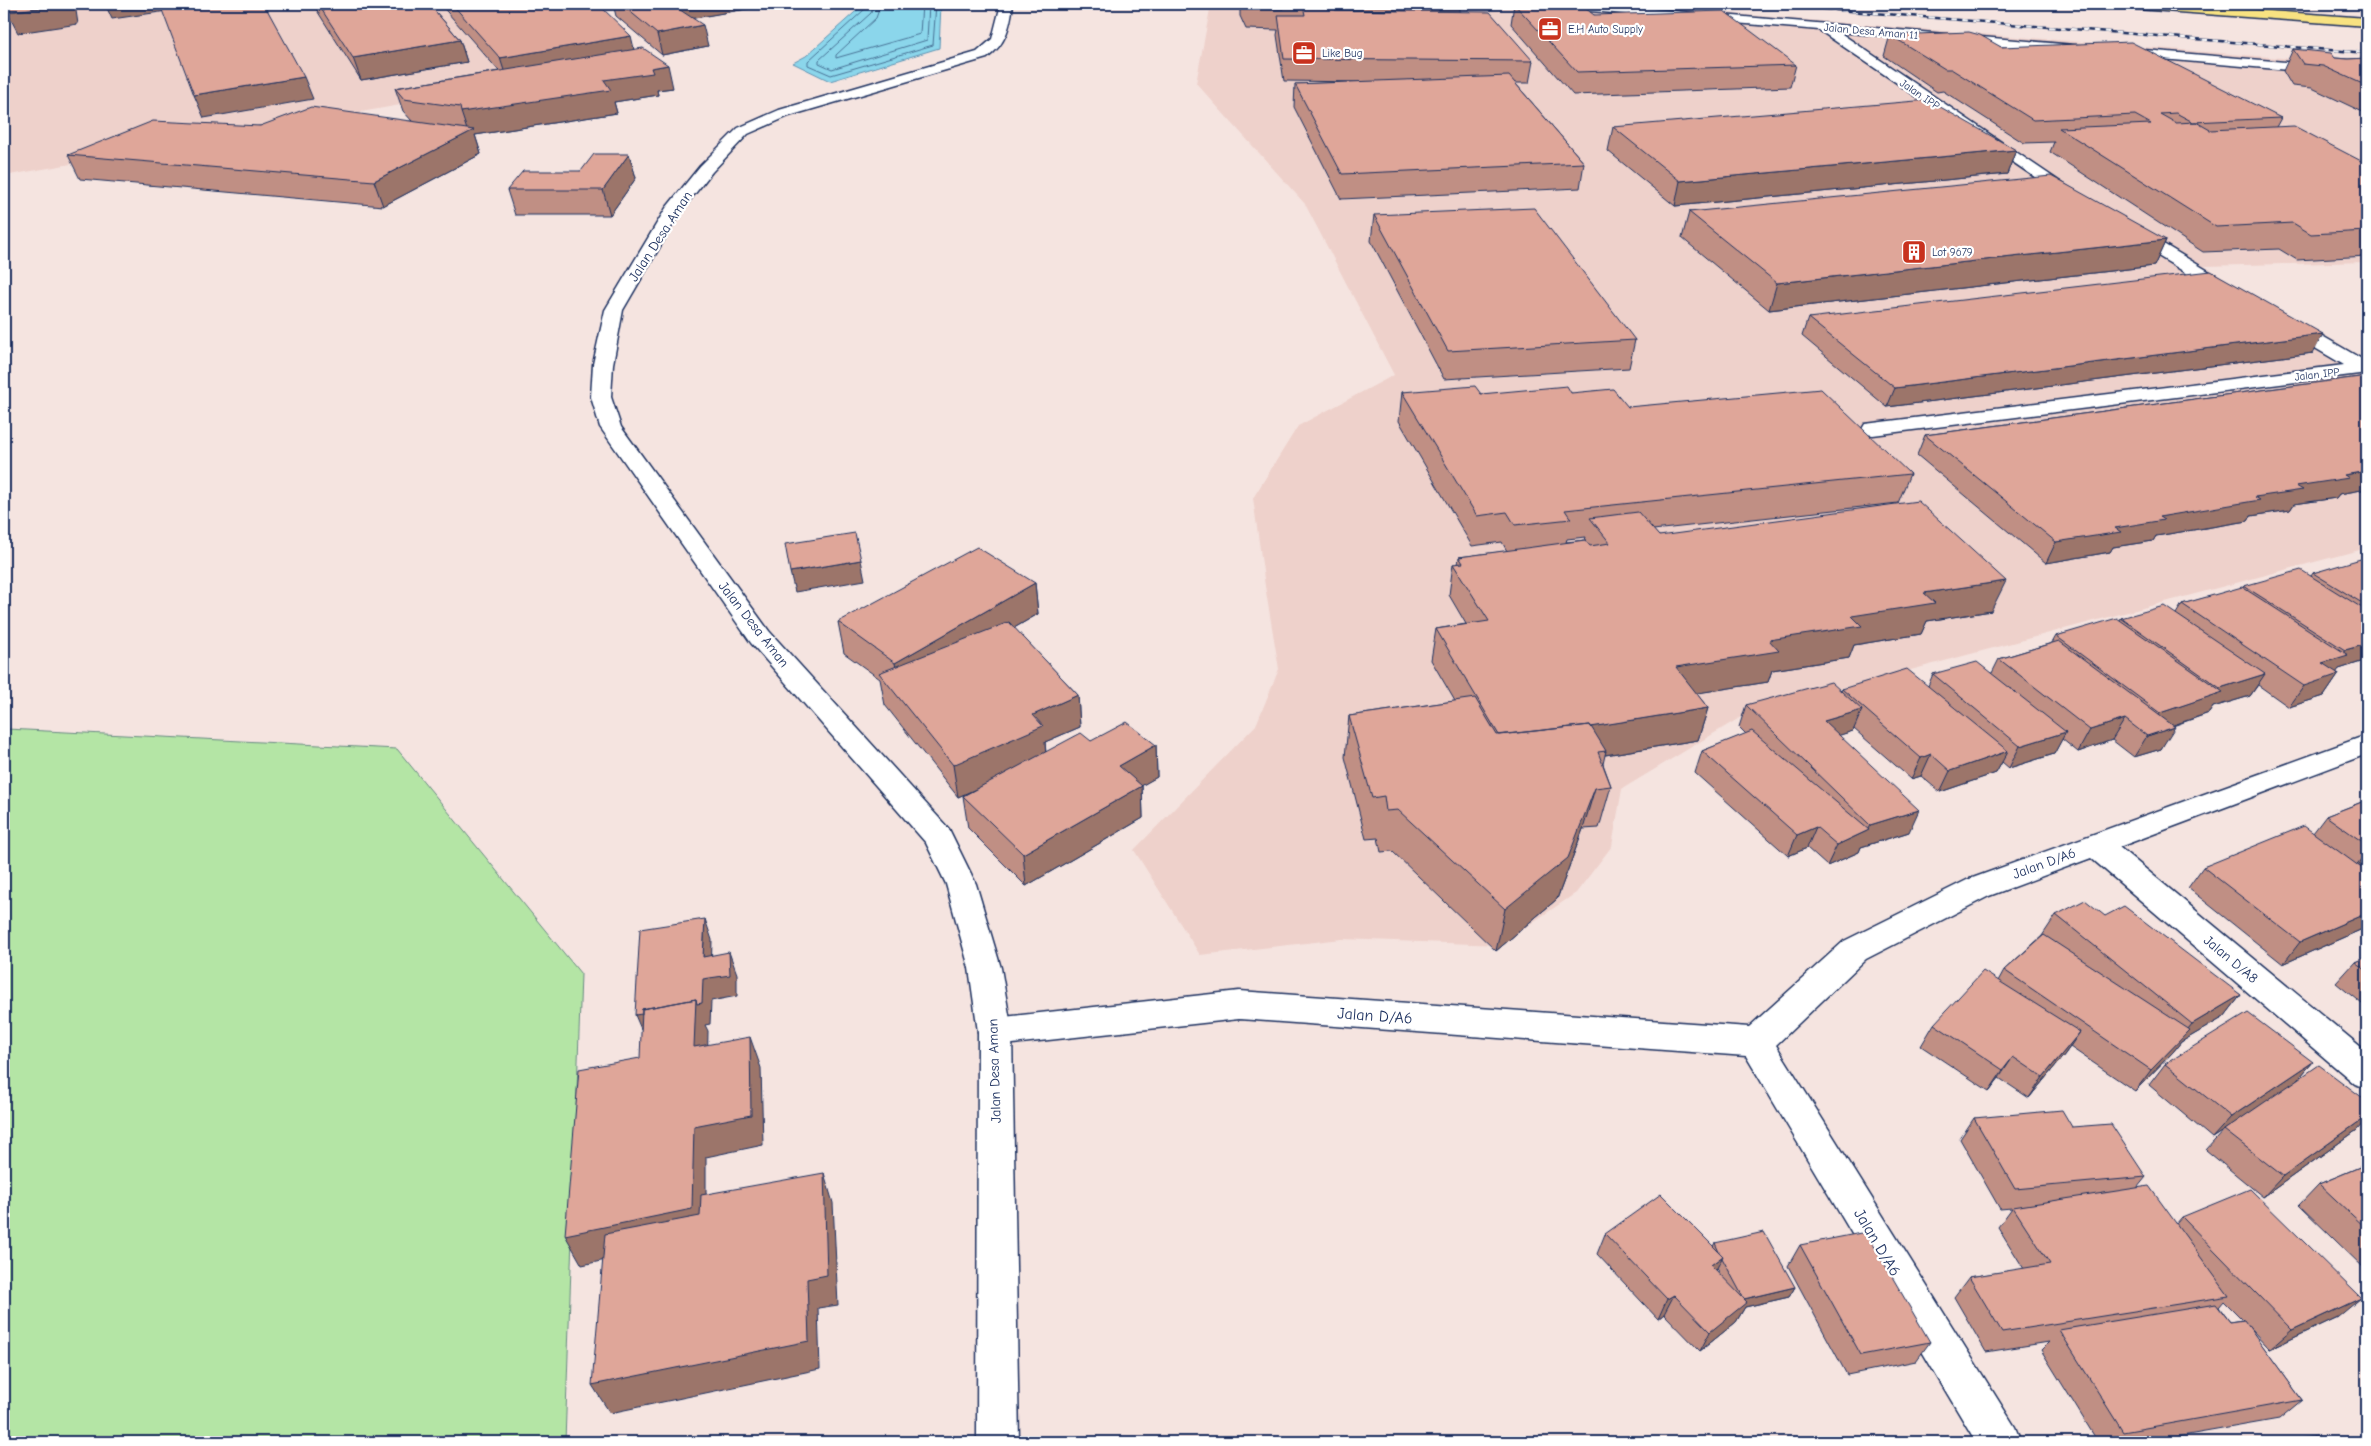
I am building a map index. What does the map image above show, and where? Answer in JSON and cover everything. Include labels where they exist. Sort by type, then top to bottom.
[{"type":"highway","points":[[2123,4],[2367,12]]},
{"type":"highway","points":[[2227,8],[2367,22]]},
{"type":"highway","points":[[2227,8],[2300,22],[2367,27]]},
{"type":"street","name":"Jalan Desa Aman","points":[[998,1442],[995,1032],[985,968],[961,884],[938,837],[760,637],[612,427],[601,397],[603,364],[614,310],[672,212],[732,140],[742,131],[784,114],[982,55],[994,47],[1002,36],[1007,4]]},
{"type":"street","name":"Jalan Desa Aman 11","points":[[1554,4],[2367,73]]},
{"type":"street","name":"Jalan IPP","points":[[1824,28],[2089,206]]},
{"type":"street","points":[[2113,221],[2246,301]]},
{"type":"street","name":"Jalan IPP","points":[[1873,429],[2364,368],[2271,315]]},
{"type":"street","name":"Jalan D/A6","points":[[995,1032],[1240,1005],[1756,1042],[1855,950],[1978,888],[2095,844],[2360,754]]},
{"type":"street","name":"Jalan D/A8","points":[[2095,844],[2367,1074]]},
{"type":"street","name":"Jalan D/A6","points":[[1756,1042],[2000,1442]]},
{"type":"shaded area","points":[[4,4],[639,4],[600,13],[641,62],[4,176]]},
{"type":"shaded area","points":[[1211,4],[1610,4],[2367,65],[2367,262],[2204,266],[2367,360],[2367,548],[1746,714],[1622,789],[1612,846],[1576,893],[1499,945],[1342,939],[1200,955],[1134,850],[1256,725],[1279,669],[1253,498],[1298,426],[1394,375],[1305,204],[1196,83]]},
{"type":"green space","points":[[4,723],[7,729],[397,749],[581,974],[565,1442],[4,1442]]},
{"type":"water","points":[[864,4],[941,4],[939,48],[830,81],[793,63],[806,56]]},
{"type":"building","points":[[7,4],[68,4],[7,12]]},
{"type":"building","points":[[203,4],[264,4],[304,77],[194,95],[162,10]]},
{"type":"building","points":[[318,4],[429,4],[460,40],[353,58]]},
{"type":"building","points":[[452,4],[598,4],[631,36],[500,58]]},
{"type":"building","points":[[621,4],[671,4],[703,25],[657,34]]},
{"type":"building","points":[[1244,4],[1460,4],[1460,6],[1334,6],[1335,10],[1490,12],[1533,61],[1284,59],[1278,15],[1305,15],[1303,6],[1282,6],[1283,9],[1246,8]]},
{"type":"building","points":[[1514,4],[1580,4],[1594,15],[1724,11],[1796,65],[1577,72]]},
{"type":"building","points":[[1969,32],[1980,35],[2001,47],[2131,42],[2281,118],[2193,122],[2176,113],[2160,114],[2176,123],[2196,122],[2210,130],[2294,126],[2367,164],[2367,231],[2311,234],[2293,223],[2216,227],[2059,128],[2151,124],[2135,115],[2033,120],[1951,69],[1945,69],[1890,35]]},
{"type":"building","points":[[643,48],[668,65],[651,68],[653,73],[604,80],[611,90],[461,112],[460,107],[404,99],[395,88]]},
{"type":"building","points":[[2293,49],[2331,53],[2335,58],[2367,58],[2367,86],[2323,66],[2303,64]]},
{"type":"building","points":[[1509,76],[1584,163],[1342,174],[1295,84]]},
{"type":"building","points":[[1928,100],[2016,150],[1680,181],[1613,127]]},
{"type":"building","points":[[311,107],[474,130],[374,181],[68,155],[153,121],[260,126]]},
{"type":"building","points":[[594,154],[629,154],[603,190],[507,190],[523,171],[581,171]]},
{"type":"building","name":"Lot 9679","points":[[2051,176],[2166,240],[1777,283],[1689,212]]},
{"type":"building","points":[[1534,208],[1635,340],[1448,351],[1374,215]]},
{"type":"building","points":[[2211,271],[2323,334],[1895,388],[1808,318]]},
{"type":"building","points":[[2367,376],[2367,471],[2344,475],[2349,478],[2296,486],[2303,490],[2255,497],[2260,500],[2159,517],[2164,520],[2115,528],[2121,532],[2056,542],[1925,435]]},
{"type":"building","points":[[1475,386],[1481,394],[1567,386],[1571,393],[1613,389],[1628,407],[1821,389],[1910,474],[1565,510],[1571,519],[1515,525],[1507,512],[1477,516],[1402,392]]},
{"type":"building","points":[[1918,501],[2006,581],[1924,593],[1935,603],[1852,616],[1862,626],[1769,640],[1779,651],[1676,667],[1708,708],[1591,727],[1590,725],[1499,735],[1436,629],[1489,621],[1453,564],[1463,563],[1459,557],[1585,540],[1590,546],[1610,543],[1590,518],[1638,512],[1659,536]]},
{"type":"building","points":[[855,533],[861,560],[790,572],[785,544]]},
{"type":"building","points":[[977,547],[1035,583],[895,663],[838,622]]},
{"type":"building","points":[[2364,558],[2367,560],[2367,606],[2313,573]]},
{"type":"building","points":[[2301,570],[2367,611],[2367,644],[2345,650],[2244,586]]},
{"type":"building","points":[[2242,587],[2348,655],[2322,663],[2339,674],[2304,686],[2182,604]]},
{"type":"building","points":[[2164,606],[2265,674],[2220,688],[2121,618]]},
{"type":"building","points":[[2117,618],[2223,692],[2160,713],[2056,636]]},
{"type":"building","points":[[1009,622],[1078,695],[1033,715],[1043,726],[953,765],[879,673]]},
{"type":"building","points":[[2059,641],[2175,727],[2147,736],[2125,719],[2090,730],[1999,659]]},
{"type":"building","points":[[1977,662],[2066,732],[2020,746],[1933,674]]},
{"type":"building","points":[[1907,669],[2008,751],[1950,771],[1931,754],[1921,758],[1842,689]]},
{"type":"building","points":[[1831,682],[1862,710],[1824,721],[1919,810],[1870,825],[1746,705]]},
{"type":"building","points":[[1475,698],[1497,735],[1590,725],[1606,751],[1598,752],[1611,786],[1595,788],[1568,858],[1505,909],[1398,810],[1386,811],[1384,796],[1372,798],[1349,716]]},
{"type":"building","points":[[1127,722],[1156,745],[1119,766],[1142,786],[1023,854],[963,796],[1081,733],[1091,741]]},
{"type":"building","points":[[1752,731],[1869,830],[1837,845],[1816,827],[1797,835],[1702,751]]},
{"type":"building","points":[[2367,800],[2367,845],[2326,816]]},
{"type":"building","points":[[2304,826],[2367,872],[2367,913],[2300,942],[2203,867]]},
{"type":"building","points":[[2085,900],[2105,916],[2124,906],[2241,995],[2192,1024],[2056,915]]},
{"type":"building","points":[[705,919],[703,957],[729,952],[730,975],[703,979],[702,1003],[697,1004],[696,999],[642,1009],[642,1014],[635,1015],[640,929]]},
{"type":"building","points":[[2044,935],[2190,1030],[2151,1070],[2004,970]]},
{"type":"building","points":[[2367,957],[2367,971],[2355,962]]},
{"type":"building","points":[[1983,971],[2080,1032],[2043,1077],[2013,1057],[2003,1070],[1934,1024]]},
{"type":"building","points":[[696,999],[694,1047],[750,1037],[751,1115],[694,1126],[692,1209],[565,1235],[579,1069],[640,1058],[642,1009]]},
{"type":"building","points":[[2248,1013],[2313,1062],[2231,1117],[2165,1064]]},
{"type":"building","points":[[2319,1065],[2367,1101],[2367,1116],[2283,1176],[2224,1130]]},
{"type":"building","points":[[2062,1110],[2072,1127],[2111,1124],[2146,1177],[2015,1189],[1974,1118]]},
{"type":"building","points":[[2367,1164],[2367,1229],[2319,1184]]},
{"type":"building","points":[[824,1173],[827,1275],[807,1279],[809,1341],[592,1385],[605,1234],[700,1216],[701,1195]]},
{"type":"building","points":[[2149,1186],[2229,1296],[2002,1332],[1969,1277],[2050,1264],[2013,1207]]},
{"type":"building","points":[[2250,1189],[2361,1298],[2292,1330],[2182,1217]]},
{"type":"building","points":[[1661,1194],[1723,1256],[1711,1265],[1747,1302],[1710,1332],[1674,1295],[1667,1299],[1605,1234]]},
{"type":"building","points":[[1764,1232],[1795,1287],[1744,1299],[1715,1243]]},
{"type":"building","points":[[1866,1232],[1930,1342],[1861,1355],[1800,1245]]},
{"type":"building","points":[[2216,1304],[2230,1322],[2244,1320],[2302,1400],[2123,1432],[2059,1330]]},
{"type":"building","points":[[2317,1436],[2322,1442],[2276,1442]]},
{"type":"railway","points":[[1764,4],[2367,53]]},
{"type":"place","name":"E.H Auto Supply","points":[[1550,29]]},
{"type":"place","name":"Like Bug","points":[[1304,53]]},
{"type":"place","name":"Lot 9679","points":[[1914,252]]}]
